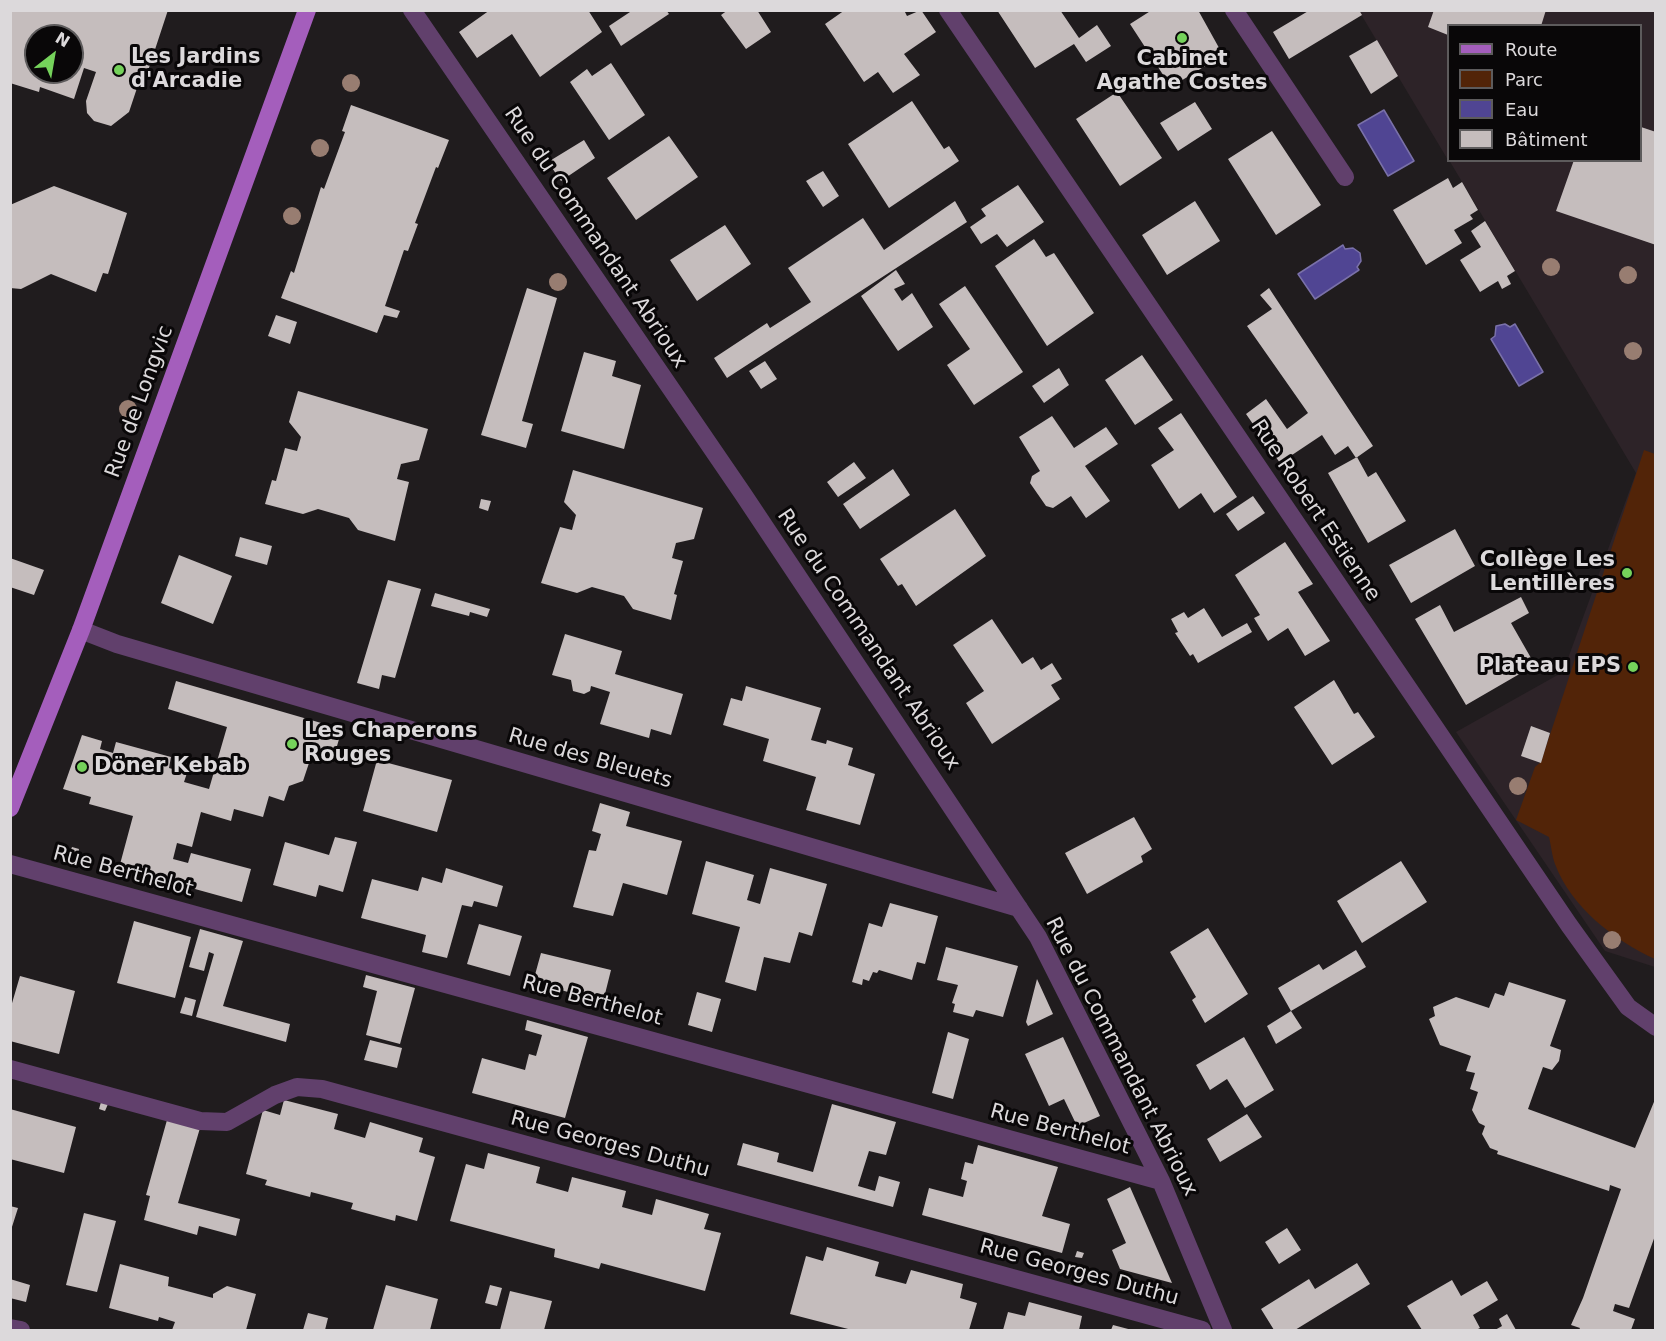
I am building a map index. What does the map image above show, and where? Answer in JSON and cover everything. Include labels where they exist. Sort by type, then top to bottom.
[{"type":"main road","name":"Rue de Longvic","points":[[10,808],[81,630],[307,10]]},
{"type":"street","name":"Rue du Commandant Abrioux","points":[[412,10],[743,494],[1038,937],[1161,1181],[1223,1330]]},
{"type":"street","name":"Rue Robert Estienne","points":[[948,10],[1569,925],[1628,1007],[1656,1027]]},
{"type":"street","points":[[1234,10],[1344,177]]},
{"type":"street","name":"Rue des Bleuets","points":[[81,630],[117,644],[1019,908]]},
{"type":"street","name":"Rue Berthelot","points":[[10,864],[1161,1181]]},
{"type":"street","name":"Rue Georges Duthu","points":[[10,1069],[200,1121],[227,1122],[275,1095],[297,1087],[322,1089],[1202,1330]]},
{"type":"street","points":[[10,1328],[21,1330]]},
{"type":"shaded area","name":"Collège Les Lentillères","points":[[1359,11],[1655,11],[1655,967],[1605,951],[1456,732],[1563,672],[1636,473],[1450,162],[1642,162],[1642,24],[1447,24],[1447,158]]},
{"type":"green space","points":[[1644,450],[1655,454],[1655,959],[1625,943],[1583,908],[1562,880],[1554,861],[1549,837],[1516,820],[1535,767],[1541,762]]},
{"type":"water","points":[[1384,110],[1414,161],[1388,176],[1358,125]]},
{"type":"water","points":[[1343,245],[1345,249],[1353,248],[1360,253],[1361,261],[1357,267],[1359,270],[1315,299],[1298,274]]},
{"type":"water","points":[[1505,324],[1510,327],[1515,324],[1543,372],[1519,386],[1491,339],[1495,336],[1496,326]]},
{"type":"building","name":"Les Jardins d'Arcadie","points":[[10,10],[168,10],[143,86],[138,85],[129,112],[111,126],[94,121],[87,113],[86,101],[96,72],[84,68],[84,24],[24,24],[24,84],[79,84],[74,99],[40,87],[39,92],[10,83]]},
{"type":"building","points":[[490,10],[588,10],[602,32],[540,77],[512,34],[477,58],[459,32]]},
{"type":"building","points":[[633,10],[666,10],[669,14],[621,46],[609,26]]},
{"type":"building","points":[[728,10],[757,10],[771,32],[746,49],[721,15]]},
{"type":"building","points":[[845,10],[904,10],[907,16],[921,10],[936,32],[904,54],[920,75],[893,93],[878,72],[864,82],[825,24]]},
{"type":"building","points":[[997,10],[1060,10],[1079,38],[1097,25],[1111,46],[1086,62],[1074,44],[1035,68]]},
{"type":"building","points":[[1152,10],[1198,10],[1223,55],[1171,87],[1130,24]]},
{"type":"building","points":[[1310,10],[1359,10],[1362,15],[1289,59],[1273,32]]},
{"type":"building","points":[[1434,10],[1546,10],[1542,24],[1447,24],[1447,35],[1428,27]]},
{"type":"building","points":[[1377,40],[1398,76],[1371,94],[1349,56]]},
{"type":"building","points":[[611,63],[645,115],[609,140],[570,82],[587,69],[592,76]]},
{"type":"building","points":[[1117,92],[1162,158],[1120,186],[1076,119]]},
{"type":"building","points":[[912,101],[944,149],[949,146],[959,161],[889,208],[848,144]]},
{"type":"building","points":[[1195,102],[1212,129],[1178,151],[1160,123]]},
{"type":"building","points":[[351,105],[449,140],[415,223],[418,224],[408,251],[404,250],[385,306],[400,311],[397,318],[384,315],[377,333],[281,298],[291,271],[294,273],[321,187],[324,189],[345,132],[342,131]]},
{"type":"building","points":[[1642,127],[1656,132],[1656,245],[1556,211],[1573,162],[1642,162]]},
{"type":"building","points":[[1272,131],[1321,205],[1276,235],[1228,159]]},
{"type":"building","points":[[669,136],[698,177],[636,220],[607,178]]},
{"type":"building","points":[[584,140],[595,158],[561,181],[548,162]]},
{"type":"building","points":[[823,171],[839,196],[823,207],[806,181]]},
{"type":"building","points":[[1448,178],[1453,188],[1462,182],[1478,210],[1470,215],[1473,219],[1454,230],[1462,243],[1426,265],[1393,210]]},
{"type":"building","points":[[1018,185],[1044,222],[1007,247],[997,234],[981,244],[970,227],[986,216],[981,209]]},
{"type":"building","points":[[54,186],[127,213],[108,274],[103,273],[96,292],[51,274],[21,289],[10,288],[10,205]]},
{"type":"building","points":[[955,201],[967,222],[727,378],[714,358],[767,323],[770,328],[811,302],[788,268],[863,218],[884,250]]},
{"type":"building","points":[[1195,201],[1220,241],[1167,275],[1142,235]]},
{"type":"building","points":[[1485,221],[1515,271],[1507,276],[1511,284],[1502,289],[1498,281],[1480,292],[1460,260],[1481,247],[1471,231]]},
{"type":"building","points":[[725,225],[751,264],[697,301],[670,260]]},
{"type":"building","points":[[1034,239],[1046,257],[1054,253],[1094,313],[1047,346],[995,266]]},
{"type":"building","points":[[896,270],[905,284],[894,289],[902,301],[912,293],[933,327],[898,351],[861,296]]},
{"type":"building","points":[[965,286],[1023,372],[974,405],[947,365],[970,349],[939,304]]},
{"type":"building","points":[[527,288],[557,298],[522,421],[533,424],[526,448],[481,435]]},
{"type":"building","points":[[1269,288],[1373,446],[1356,458],[1348,446],[1335,455],[1322,435],[1280,463],[1246,414],[1266,399],[1287,429],[1308,413],[1247,326],[1272,309],[1260,295]]},
{"type":"building","points":[[276,315],[297,322],[290,344],[268,336]]},
{"type":"building","points":[[584,352],[616,361],[612,376],[641,385],[624,449],[561,431]]},
{"type":"building","points":[[1142,355],[1173,400],[1135,425],[1105,380]]},
{"type":"building","points":[[765,361],[777,379],[761,389],[749,371]]},
{"type":"building","points":[[1059,368],[1069,385],[1044,403],[1032,386]]},
{"type":"building","points":[[298,391],[428,429],[419,460],[401,464],[397,479],[409,482],[395,541],[358,530],[349,518],[318,509],[303,514],[265,504],[272,480],[276,481],[285,448],[297,451],[301,437],[289,422]]},
{"type":"building","points":[[1181,413],[1237,497],[1214,513],[1201,493],[1179,509],[1151,465],[1174,450],[1158,428]]},
{"type":"building","points":[[1052,416],[1074,448],[1106,427],[1118,444],[1085,466],[1110,501],[1086,518],[1071,496],[1053,508],[1046,506],[1030,483],[1032,476],[1040,471],[1019,437]]},
{"type":"building","points":[[1357,457],[1368,477],[1376,472],[1406,521],[1368,543],[1328,473]]},
{"type":"building","points":[[854,462],[866,478],[838,497],[827,482]]},
{"type":"building","points":[[893,469],[910,495],[860,529],[843,504]]},
{"type":"building","points":[[573,470],[703,508],[694,539],[676,543],[672,558],[683,561],[674,594],[677,595],[671,620],[633,609],[624,596],[592,587],[577,593],[541,583],[560,527],[572,530],[576,515],[564,502]]},
{"type":"building","points":[[1253,496],[1265,513],[1238,531],[1226,514]]},
{"type":"building","points":[[481,499],[491,501],[488,511],[479,508]]},
{"type":"building","points":[[955,509],[986,556],[916,606],[902,584],[898,586],[880,559]]},
{"type":"building","points":[[1455,529],[1475,566],[1411,603],[1389,565]]},
{"type":"building","points":[[240,537],[272,546],[267,565],[235,556]]},
{"type":"building","points":[[1285,542],[1313,584],[1298,592],[1330,641],[1305,656],[1288,628],[1268,641],[1254,618],[1260,615],[1235,575]]},
{"type":"building","points":[[179,555],[232,576],[213,624],[161,603]]},
{"type":"building","points":[[10,558],[44,570],[34,595],[10,587]]},
{"type":"building","points":[[388,580],[421,589],[395,678],[382,675],[379,689],[357,683]]},
{"type":"building","points":[[435,593],[490,609],[487,617],[470,612],[469,616],[431,606]]},
{"type":"building","points":[[1521,597],[1529,613],[1511,623],[1535,665],[1466,705],[1415,619],[1440,605],[1454,632]]},
{"type":"building","points":[[1204,608],[1222,637],[1247,623],[1252,632],[1198,663],[1193,654],[1190,656],[1175,633],[1178,632],[1171,619],[1184,612],[1188,618]]},
{"type":"building","points":[[992,619],[1022,664],[1033,657],[1041,670],[1052,663],[1062,679],[1051,685],[1060,699],[992,744],[966,703],[984,691],[953,645]]},
{"type":"building","points":[[565,634],[622,651],[615,674],[683,694],[671,735],[651,729],[649,738],[600,724],[610,692],[591,686],[590,691],[584,694],[573,691],[571,680],[552,675]]},
{"type":"building","points":[[1334,680],[1354,714],[1358,712],[1375,737],[1332,765],[1294,707]]},
{"type":"building","points":[[176,681],[342,729],[332,763],[311,757],[303,781],[289,786],[284,801],[269,796],[263,817],[234,809],[231,821],[201,812],[192,847],[177,843],[173,859],[188,863],[191,853],[251,869],[242,902],[119,868],[133,816],[89,804],[91,797],[63,789],[82,735],[102,741],[100,749],[113,753],[116,742],[171,757],[169,768],[187,773],[184,782],[209,789],[227,727],[168,709]]},
{"type":"building","points":[[746,686],[821,708],[811,740],[826,744],[827,740],[853,748],[848,765],[875,774],[860,825],[806,810],[816,777],[763,761],[769,739],[723,725],[731,698],[742,701]]},
{"type":"building","points":[[1531,726],[1550,733],[1541,763],[1521,756]]},
{"type":"building","points":[[377,760],[452,780],[437,832],[363,811]]},
{"type":"building","points":[[600,803],[630,812],[626,826],[682,841],[667,895],[623,883],[613,916],[573,907],[589,850],[596,851],[601,834],[592,831]]},
{"type":"building","points":[[1134,817],[1152,849],[1141,856],[1143,862],[1087,894],[1065,853]]},
{"type":"building","points":[[335,837],[357,842],[343,892],[319,885],[316,897],[273,885],[285,842],[329,855]]},
{"type":"building","points":[[72,847],[79,849],[77,857],[69,855]]},
{"type":"building","points":[[706,861],[754,875],[747,900],[760,904],[770,868],[827,884],[812,936],[799,932],[790,963],[764,957],[756,991],[725,982],[740,927],[692,914]]},
{"type":"building","points":[[1401,861],[1427,902],[1362,943],[1337,901]]},
{"type":"building","points":[[446,868],[503,886],[497,907],[474,901],[472,907],[462,905],[447,958],[422,952],[426,935],[361,918],[372,879],[418,891],[422,877],[442,883]]},
{"type":"building","points":[[890,903],[938,916],[925,964],[917,962],[912,980],[879,970],[877,973],[873,972],[869,981],[863,979],[862,985],[852,982],[869,923],[882,927]]},
{"type":"building","points":[[134,921],[191,937],[175,998],[117,983]]},
{"type":"building","points":[[479,924],[522,936],[510,976],[467,964]]},
{"type":"building","points":[[1208,928],[1248,994],[1205,1023],[1192,1000],[1196,997],[1170,952]]},
{"type":"building","points":[[200,929],[243,941],[223,1006],[290,1024],[286,1042],[196,1017],[214,954],[209,952],[204,971],[189,967]]},
{"type":"building","points":[[946,947],[1018,966],[1003,1017],[976,1010],[973,1017],[953,1012],[955,1004],[952,1003],[958,985],[937,980]]},
{"type":"building","points":[[1356,950],[1366,967],[1291,1011],[1278,988],[1319,964],[1323,970]]},
{"type":"building","points":[[541,953],[611,970],[603,1002],[533,982]]},
{"type":"building","points":[[366,975],[415,988],[400,1044],[366,1035],[377,991],[363,987]]},
{"type":"building","points":[[20,976],[75,991],[59,1054],[10,1041],[10,1010]]},
{"type":"building","points":[[1037,979],[1053,1014],[1028,1026],[1026,1022]]},
{"type":"building","points":[[1509,982],[1566,1000],[1550,1046],[1561,1050],[1559,1061],[1552,1070],[1543,1067],[1528,1109],[1635,1148],[1656,1097],[1656,1233],[1629,1308],[1615,1304],[1613,1311],[1635,1319],[1631,1330],[1579,1330],[1580,1328],[1571,1325],[1583,1298],[1621,1189],[1610,1185],[1609,1191],[1497,1154],[1498,1151],[1490,1148],[1482,1134],[1485,1126],[1479,1123],[1472,1110],[1478,1092],[1470,1089],[1475,1073],[1466,1071],[1471,1056],[1440,1045],[1429,1019],[1435,1016],[1433,1007],[1456,997],[1489,1008],[1495,993],[1504,996]]},
{"type":"building","points":[[697,992],[721,999],[712,1032],[688,1025]]},
{"type":"building","points":[[185,997],[196,1000],[192,1016],[180,1013]]},
{"type":"building","points":[[1291,1011],[1302,1028],[1276,1044],[1267,1026]]},
{"type":"building","points":[[527,1020],[588,1037],[565,1118],[472,1093],[482,1058],[525,1070],[529,1054],[536,1056],[542,1035],[525,1030]]},
{"type":"building","points":[[948,1032],[969,1039],[953,1099],[932,1093]]},
{"type":"building","points":[[1063,1037],[1100,1116],[1077,1126],[1064,1099],[1049,1106],[1025,1054]]},
{"type":"building","points":[[1244,1037],[1274,1090],[1245,1108],[1227,1079],[1210,1090],[1196,1065]]},
{"type":"building","points":[[370,1040],[402,1048],[397,1068],[364,1060]]},
{"type":"building","points":[[284,1100],[338,1114],[334,1129],[365,1138],[370,1122],[423,1138],[419,1152],[435,1157],[417,1221],[396,1215],[395,1221],[351,1209],[353,1203],[311,1192],[310,1197],[265,1185],[267,1180],[246,1174],[263,1110],[280,1115]]},
{"type":"building","points":[[101,1102],[108,1104],[105,1111],[99,1109]]},
{"type":"building","points":[[832,1104],[896,1122],[886,1155],[869,1151],[858,1186],[875,1191],[879,1176],[900,1182],[893,1207],[737,1165],[743,1143],[779,1153],[777,1162],[813,1172]]},
{"type":"building","points":[[10,1109],[76,1127],[64,1173],[10,1159]]},
{"type":"building","points":[[1247,1114],[1262,1137],[1220,1162],[1207,1139]]},
{"type":"building","points":[[167,1120],[200,1128],[178,1203],[240,1219],[236,1236],[199,1226],[197,1235],[144,1220],[150,1196],[146,1195]]},
{"type":"building","points":[[978,1145],[1058,1167],[1042,1216],[1070,1224],[1062,1253],[922,1215],[929,1188],[963,1197],[967,1181],[961,1179],[965,1162],[973,1164]]},
{"type":"building","points":[[488,1153],[540,1167],[536,1183],[568,1192],[572,1177],[626,1191],[622,1207],[652,1215],[656,1199],[709,1214],[704,1229],[721,1233],[705,1291],[601,1263],[599,1269],[554,1257],[555,1249],[450,1221],[466,1164],[484,1169]]},
{"type":"building","points":[[1130,1187],[1172,1283],[1120,1269],[1112,1250],[1126,1243],[1107,1199]]},
{"type":"building","points":[[10,1206],[18,1208],[11,1230],[10,1230]]},
{"type":"building","points":[[84,1213],[116,1221],[97,1292],[66,1285]]},
{"type":"building","points":[[1287,1228],[1301,1250],[1279,1264],[1265,1242]]},
{"type":"building","points":[[827,1247],[879,1262],[875,1276],[906,1284],[911,1270],[963,1284],[960,1298],[977,1303],[969,1330],[852,1330],[790,1314],[806,1256],[823,1261]]},
{"type":"building","points":[[1077,1251],[1084,1253],[1082,1258],[1075,1257]]},
{"type":"building","points":[[1357,1263],[1370,1284],[1295,1330],[1274,1330],[1261,1309],[1309,1279],[1315,1289]]},
{"type":"building","points":[[120,1264],[169,1277],[168,1286],[213,1298],[213,1294],[227,1286],[256,1294],[246,1330],[172,1330],[175,1322],[159,1317],[158,1321],[109,1308]]},
{"type":"building","points":[[10,1279],[30,1285],[26,1302],[10,1298]]},
{"type":"building","points":[[1452,1280],[1461,1296],[1487,1281],[1498,1300],[1473,1315],[1480,1328],[1476,1330],[1422,1330],[1407,1306]]},
{"type":"building","points":[[386,1285],[438,1299],[430,1330],[373,1330]]},
{"type":"building","points":[[490,1285],[502,1288],[497,1306],[485,1303]]},
{"type":"building","points":[[510,1291],[552,1301],[544,1330],[500,1330]]},
{"type":"building","points":[[1029,1302],[1082,1316],[1079,1330],[1003,1330],[1008,1312],[1025,1316]]},
{"type":"building","points":[[308,1313],[328,1318],[325,1330],[303,1330]]},
{"type":"building","points":[[1507,1314],[1516,1330],[1495,1330],[1502,1326],[1499,1319]]},
{"type":"building","points":[[1113,1325],[1132,1330],[1111,1330]]},
{"type":"place","name":"Cabinet Agathe Costes","points":[[1182,38]]},
{"type":"place","name":"Les Jardins d'Arcadie","points":[[119,70]]},
{"type":"place","name":"Collège Les Lentillères","points":[[1627,573]]},
{"type":"place","name":"Plateau EPS","points":[[1633,667]]},
{"type":"place","name":"Les Chaperons Rouges","points":[[292,744]]},
{"type":"place","name":"Döner Kebab","points":[[82,767]]}]
